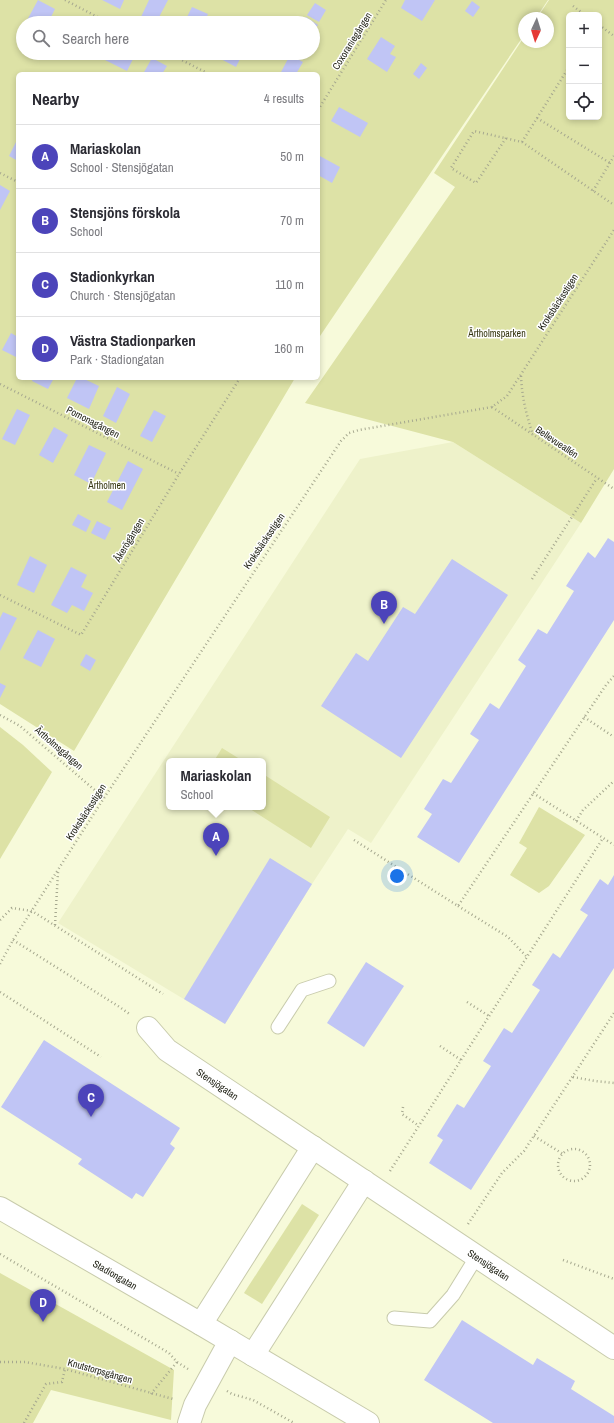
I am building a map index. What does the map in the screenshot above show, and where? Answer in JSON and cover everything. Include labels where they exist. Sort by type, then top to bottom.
[{"type":"street","name":"Stensjögatan","points":[[148,1028],[167,1050],[614,1348]]},
{"type":"street","points":[[201,1324],[312,1147]]},
{"type":"street","points":[[253,1354],[370,1186]]},
{"type":"street","name":"Stadiongatan","points":[[0,1208],[253,1354],[368,1423]]},
{"type":"street","points":[[192,1414],[230,1341]]},
{"type":"lane","points":[[278,1027],[302,990],[329,981]]},
{"type":"lane","points":[[394,1318],[430,1321],[453,1294],[477,1256]]},
{"type":"path","points":[[65,0],[96,16]]},
{"type":"path","name":"Coxoraniegången","points":[[320,107],[386,0]]},
{"type":"path","points":[[573,6],[581,12]]},
{"type":"path","points":[[602,27],[614,36]]},
{"type":"path","points":[[182,60],[205,72]]},
{"type":"path","points":[[522,142],[566,72]]},
{"type":"path","points":[[537,117],[610,163]]},
{"type":"path","points":[[506,138],[476,183],[450,168],[474,131],[506,138],[522,142],[614,205]]},
{"type":"path","points":[[593,191],[614,156]]},
{"type":"path","points":[[0,173],[16,181]]},
{"type":"path","name":"Kroksbäcksstigen","points":[[0,964],[13,940],[104,798],[341,440],[349,433],[359,430],[492,407],[507,396],[614,230]]},
{"type":"path","points":[[521,374],[525,411],[533,435]]},
{"type":"path","name":"Åkerögången","points":[[0,595],[81,635],[179,474],[239,380]]},
{"type":"path","name":"Pomonagången","points":[[0,384],[179,474]]},
{"type":"path","name":"Bellevueallén","points":[[492,407],[614,489]]},
{"type":"path","points":[[532,579],[597,478]]},
{"type":"path","points":[[458,906],[584,717],[614,676]]},
{"type":"path","name":"Ärtholmsgången","points":[[0,715],[20,726],[104,798]]},
{"type":"path","points":[[584,717],[614,737]]},
{"type":"path","points":[[576,821],[582,810],[614,781]]},
{"type":"path","points":[[533,793],[614,845]]},
{"type":"path","points":[[370,1186],[419,1126],[603,838]]},
{"type":"path","points":[[354,840],[508,937],[527,957]]},
{"type":"path","points":[[55,926],[58,870]]},
{"type":"path","points":[[0,920],[12,908],[32,911],[163,994]]},
{"type":"path","points":[[13,940],[118,1006],[148,1028]]},
{"type":"path","points":[[0,992],[101,1057]]},
{"type":"path","points":[[467,1002],[489,1016]]},
{"type":"path","points":[[456,1242],[502,1173],[524,1151],[614,1013]]},
{"type":"path","points":[[440,1046],[461,1060]]},
{"type":"path","points":[[573,1076],[595,1081],[614,1083]]},
{"type":"path","points":[[403,1107],[402,1114],[419,1126]]},
{"type":"path","points":[[534,1136],[563,1154]]},
{"type":"path","points":[[577,1149],[586,1155],[590,1164],[587,1174],[583,1178],[573,1181],[564,1177],[558,1168],[560,1158],[563,1154],[567,1151],[577,1149]]},
{"type":"path","points":[[0,1254],[169,1353],[177,1362],[232,1394],[253,1400],[294,1423]]},
{"type":"path","points":[[563,1260],[614,1278]]},
{"type":"path","name":"Knutstorpsgången","points":[[0,1362],[25,1362],[65,1369],[151,1394],[192,1414]]},
{"type":"path","points":[[151,1394],[177,1362]]},
{"type":"path","points":[[24,1423],[46,1384],[62,1382],[65,1369]]},
{"type":"shaded area","points":[[453,442],[581,523],[371,843],[348,829],[225,1024],[58,923],[360,459]]},
{"type":"green space","name":"Ärtholmen","points":[[0,0],[548,0],[540,12],[518,12],[518,44],[320,336],[320,72],[16,72],[16,380],[294,380],[74,751],[0,704]]},
{"type":"green space","name":"Ärtholmsparken","points":[[549,0],[614,0],[614,469],[581,523],[453,442],[305,403],[455,187],[434,173],[518,46],[518,48],[554,48],[554,12],[541,12]]},
{"type":"green space","points":[[0,727],[23,745],[52,772],[0,859]]},
{"type":"green space","points":[[222,748],[238,758],[216,758]]},
{"type":"green space","points":[[266,776],[330,817],[311,848],[252,810],[266,810]]},
{"type":"green space","points":[[539,807],[585,835],[549,886],[539,893],[510,875],[527,848],[519,843]]},
{"type":"green space","points":[[302,1204],[319,1215],[262,1304],[244,1293]]},
{"type":"green space","points":[[0,1273],[174,1370],[171,1420],[51,1390],[33,1423],[0,1423]]},
{"type":"building","points":[[38,0],[55,9],[52,16],[29,16]]},
{"type":"building","points":[[102,0],[124,0],[120,9]]},
{"type":"building","points":[[149,0],[168,0],[160,16],[141,16]]},
{"type":"building","points":[[405,0],[435,0],[422,21],[401,8]]},
{"type":"building","points":[[472,1],[480,7],[473,17],[465,11]]},
{"type":"building","points":[[315,3],[326,10],[320,20],[320,16],[307,15]]},
{"type":"building","points":[[192,7],[208,14],[207,16],[188,16]]},
{"type":"building","points":[[381,37],[395,46],[390,54],[396,57],[387,72],[367,59]]},
{"type":"building","points":[[105,60],[132,60],[127,71]]},
{"type":"building","points":[[151,60],[156,60],[167,66],[163,72],[144,72]]},
{"type":"building","points":[[223,60],[240,60],[236,67]]},
{"type":"building","points":[[287,60],[299,60],[303,62],[297,72],[281,72]]},
{"type":"building","points":[[421,63],[427,68],[419,79],[413,74]]},
{"type":"building","points":[[339,107],[368,123],[360,137],[331,121]]},
{"type":"building","points":[[16,142],[16,160],[9,156]]},
{"type":"building","points":[[320,156],[340,167],[332,183],[320,176]]},
{"type":"building","points":[[0,185],[10,191],[0,210]]},
{"type":"building","points":[[11,333],[16,336],[16,357],[2,350]]},
{"type":"building","points":[[32,380],[53,380],[48,389]]},
{"type":"building","points":[[76,380],[86,380],[99,386],[89,409],[67,398]]},
{"type":"building","points":[[117,387],[130,394],[116,423],[103,416]]},
{"type":"building","points":[[17,409],[30,415],[15,445],[2,439]]},
{"type":"building","points":[[154,410],[166,416],[152,442],[140,436]]},
{"type":"building","points":[[54,427],[68,435],[53,463],[39,455]]},
{"type":"building","points":[[89,445],[106,453],[91,484],[74,475]]},
{"type":"building","points":[[128,461],[143,469],[122,510],[107,502]]},
{"type":"building","points":[[78,514],[91,521],[86,532],[72,525]]},
{"type":"building","points":[[97,521],[111,528],[105,540],[91,533]]},
{"type":"building","points":[[608,538],[614,542],[614,620],[459,863],[417,837],[432,814],[424,809],[443,779],[451,783],[479,740],[470,734],[490,703],[499,709],[526,666],[518,660],[538,629],[547,634],[574,591],[566,586],[588,552],[595,558]]},
{"type":"building","points":[[30,556],[47,565],[34,593],[17,585]]},
{"type":"building","points":[[452,559],[508,595],[401,758],[321,706],[356,653],[368,661],[403,607],[415,614]]},
{"type":"building","points":[[71,567],[87,575],[81,587],[93,593],[84,611],[72,605],[67,613],[51,605]]},
{"type":"building","points":[[3,612],[17,618],[0,651],[0,618]]},
{"type":"building","points":[[38,630],[55,639],[41,667],[23,658]]},
{"type":"building","points":[[86,654],[96,660],[90,671],[80,665]]},
{"type":"building","points":[[0,683],[6,686],[0,698]]},
{"type":"building","points":[[270,858],[312,884],[225,1024],[184,999]]},
{"type":"building","points":[[614,875],[614,968],[471,1190],[429,1163],[443,1140],[437,1136],[457,1104],[464,1108],[491,1066],[483,1061],[504,1028],[512,1033],[540,990],[532,985],[553,953],[560,958],[588,915],[580,910],[600,879],[608,885]]},
{"type":"building","points":[[366,962],[404,986],[364,1047],[327,1023]]},
{"type":"building","points":[[44,1040],[180,1128],[170,1144],[175,1148],[143,1197],[136,1193],[132,1199],[78,1164],[82,1159],[1,1107]]},
{"type":"building","points":[[462,1320],[533,1365],[537,1358],[575,1381],[571,1389],[614,1416],[614,1423],[493,1423],[424,1380]]},
{"type":"place","name":"Stensjöns förskola","points":[[384,624]]},
{"type":"place","name":"Mariaskolan","points":[[216,856]]},
{"type":"place","name":"Stadionkyrkan","points":[[91,1117]]},
{"type":"place","name":"Västra Stadionparken","points":[[43,1322]]}]
